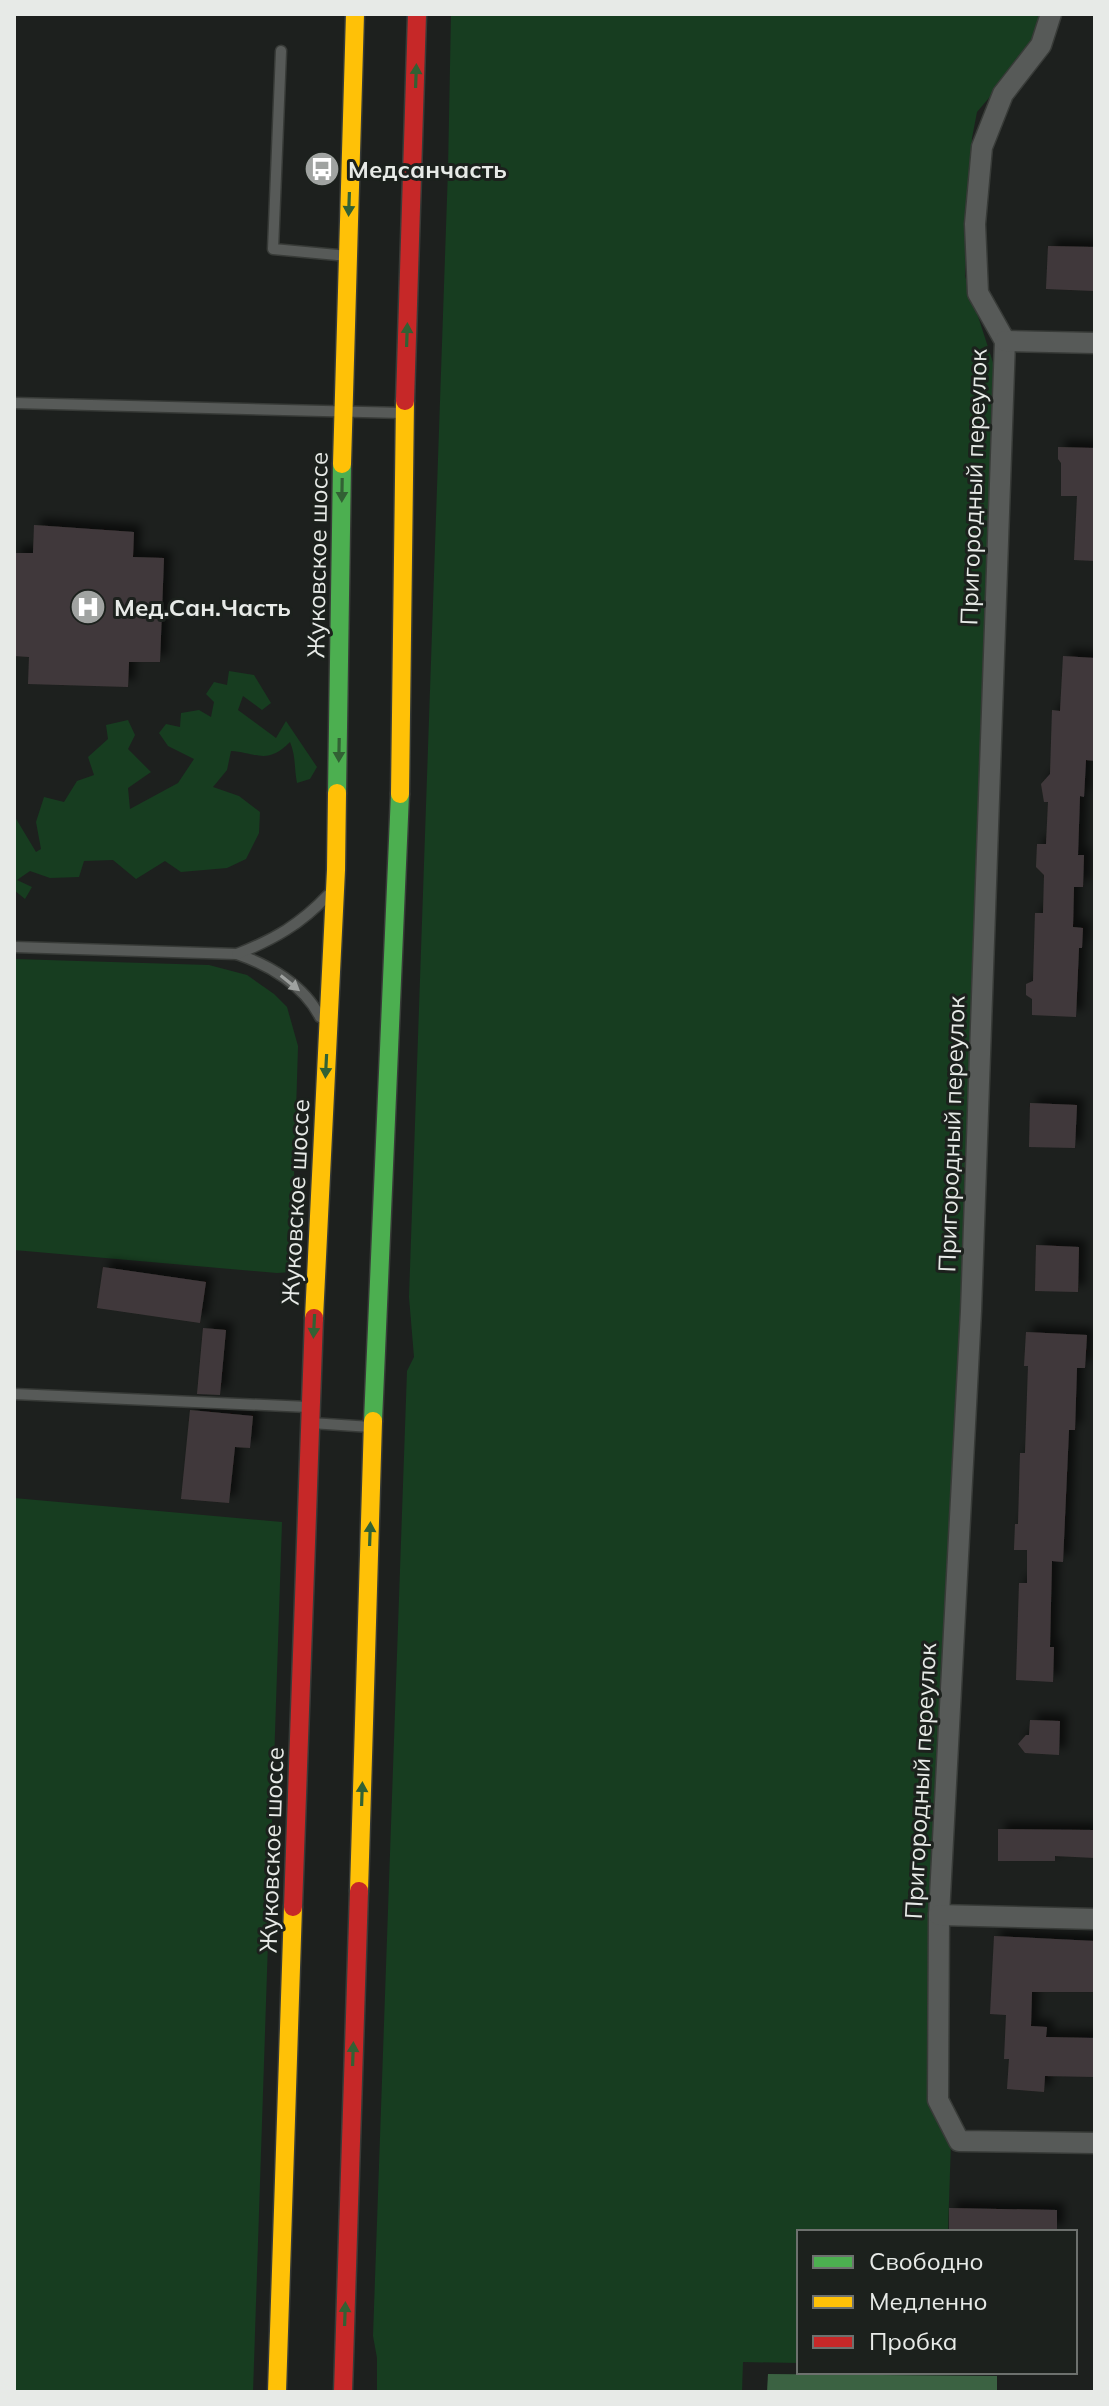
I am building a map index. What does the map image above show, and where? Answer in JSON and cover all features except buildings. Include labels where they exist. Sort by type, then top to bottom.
[{"type":"main road","name":"Жуковское шоссе","points":[[277,2392],[310,1415],[339,765],[343,412],[355,14]]},
{"type":"main road","points":[[343,2392],[373,1428],[399,848],[405,413],[417,14]]},
{"type":"street","name":"Пригородный переулок","points":[[1051,14],[1041,45],[1003,94],[982,147],[975,224],[978,293],[1005,341],[971,1311],[939,1915],[938,2100],[959,2141],[1095,2143]]},
{"type":"street","points":[[1005,341],[1095,343]]},
{"type":"street","points":[[939,1915],[1095,1919]]},
{"type":"lane","points":[[281,51],[273,249],[348,256]]},
{"type":"lane","points":[[14,403],[405,413]]},
{"type":"lane","points":[[237,954],[287,932],[313,912],[334,888]]},
{"type":"lane","points":[[14,947],[237,954],[264,964],[296,986],[316,1009],[328,1031]]},
{"type":"lane","points":[[14,1394],[310,1415],[373,1428]]},
{"type":"shaded area","points":[[451,14],[1046,14],[1028,52],[977,112],[972,138],[965,276],[998,378],[939,1886],[951,2142],[948,2230],[797,2230],[797,2363],[743,2362],[742,2392],[377,2392],[377,2358],[373,2336],[407,1371],[414,1357],[409,1297]]},
{"type":"shaded area","points":[[229,671],[254,675],[271,703],[262,710],[243,696],[238,710],[276,738],[286,721],[317,767],[310,779],[297,783],[290,742],[268,755],[231,751],[227,770],[213,787],[239,796],[260,812],[259,833],[246,859],[227,868],[181,872],[165,861],[136,879],[113,860],[84,861],[79,877],[50,878],[30,871],[17,880],[32,887],[25,899],[14,890],[14,796],[15,817],[36,852],[41,849],[36,822],[44,797],[64,802],[77,781],[94,775],[88,757],[108,739],[106,725],[128,720],[135,735],[128,749],[151,772],[128,788],[130,809],[178,783],[194,759],[168,746],[159,733],[166,724],[180,727],[181,713],[199,710],[211,717],[214,702],[206,694],[214,682],[227,685]]},
{"type":"shaded area","points":[[14,959],[209,965],[247,975],[287,1007],[298,1046],[291,1272],[14,1250]]},
{"type":"shaded area","points":[[14,1498],[282,1522],[253,2392],[14,2392]]},
{"type":"shaded area","points":[[768,2374],[997,2376],[997,2392],[767,2392]]},
{"type":"traffic: fast","points":[[337,793],[342,464]]},
{"type":"traffic: fast","points":[[373,1421],[400,794]]},
{"type":"traffic: slow","points":[[342,464],[355,14]]},
{"type":"traffic: slow","points":[[400,794],[405,401]]},
{"type":"traffic: slow","points":[[314,1318],[337,793]]},
{"type":"traffic: slow","points":[[359,1891],[373,1421]]},
{"type":"traffic: slow","points":[[277,2392],[293,1907]]},
{"type":"traffic: jam","points":[[405,401],[417,14]]},
{"type":"traffic: jam","points":[[293,1907],[314,1318]]},
{"type":"traffic: jam","points":[[343,2392],[359,1891]]},
{"type":"place","name":"Медсанчасть","points":[[322,169]]},
{"type":"place","name":"Мед.Сан.Часть","points":[[88,607]]}]
